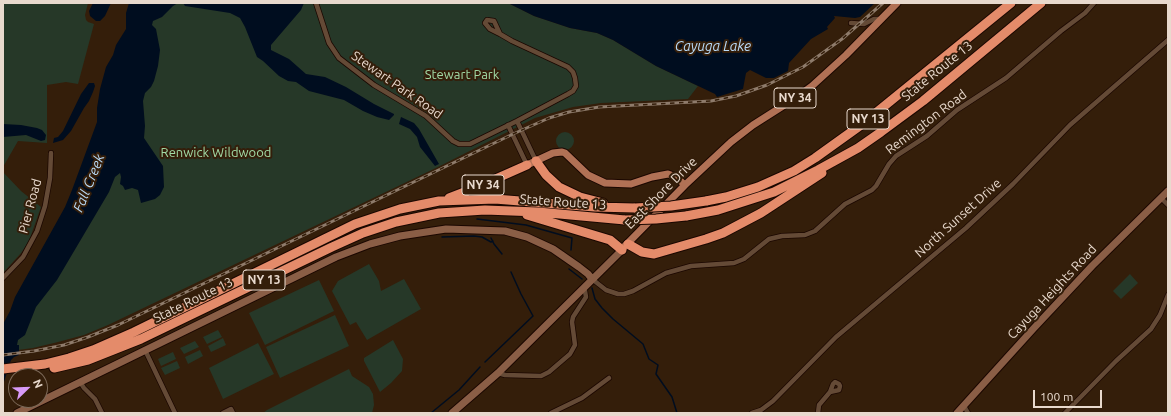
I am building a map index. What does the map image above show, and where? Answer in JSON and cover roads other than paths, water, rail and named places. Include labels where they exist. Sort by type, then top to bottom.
[{"type":"highway","name":"State Route 13","points":[[33,368],[69,358],[112,342],[368,219],[400,209],[439,201],[495,199],[595,207],[635,208],[671,206],[726,197],[758,187],[788,174],[815,158],[861,125],[1011,3]]},
{"type":"highway","name":"State Route 13","points":[[48,369],[77,363],[127,345],[332,247],[380,227],[412,218],[439,213],[508,211],[625,220],[661,218],[686,216],[718,210],[774,192],[858,148],[881,132],[923,100],[1040,3]]},
{"type":"highway","points":[[625,247],[654,254],[689,245],[723,233],[761,213],[858,148]]},
{"type":"highway","points":[[536,161],[546,175],[566,191],[586,199],[623,208]]},
{"type":"highway","name":"NY 34","points":[[439,201],[475,188],[527,165]]},
{"type":"highway","name":"NY 34","points":[[508,211],[610,240],[625,247]]},
{"type":"main road","name":"East Shore Drive","points":[[625,247],[686,185],[740,134],[798,97],[818,81],[898,3]]},
{"type":"main road","name":"NY 34","points":[[527,165],[557,152],[565,153],[588,175],[605,183],[631,184],[652,177],[668,174],[676,177],[686,185]]},
{"type":"street","name":"Stewart Park Road","points":[[316,3],[329,43],[339,58],[374,85],[426,116],[456,143],[462,145],[470,144],[517,121],[568,94],[574,89],[576,82],[573,72],[568,67],[500,34]]},
{"type":"street","name":"Remington Road","points":[[592,279],[606,290],[618,294],[624,294],[633,291],[670,271],[698,265],[734,263],[744,259],[769,239],[782,236],[805,235],[815,231],[845,204],[872,190],[896,156],[935,130],[957,110],[1006,78],[1061,31],[1085,13],[1094,3]]},
{"type":"street","points":[[851,23],[864,24],[874,19],[882,19]]},
{"type":"street","name":"North Sunset Drive","points":[[763,411],[836,337],[966,228],[1014,184],[1070,125],[1168,40]]},
{"type":"street","points":[[517,121],[536,161]]},
{"type":"street","points":[[508,125],[527,165]]},
{"type":"street","name":"Pier Road","points":[[3,278],[23,257],[36,231],[45,206],[50,178],[51,153]]},
{"type":"street","name":"Cayuga Heights Road","points":[[958,413],[1077,282],[1168,191]]},
{"type":"street","points":[[1161,198],[1168,205]]},
{"type":"street","points":[[17,413],[336,257],[382,241],[422,232],[446,229],[497,230],[527,237],[553,249],[569,259],[592,279]]},
{"type":"street","name":"East Shore Drive","points":[[452,413],[498,373],[625,247]]},
{"type":"street","points":[[498,373],[505,375],[541,376],[549,372],[570,354],[575,346],[572,322],[573,316],[586,297],[583,288]]},
{"type":"street","points":[[1065,413],[1116,361],[1151,329],[1160,315],[1168,295]]},
{"type":"street","points":[[145,350],[175,413]]},
{"type":"street","points":[[550,413],[582,398],[609,378]]},
{"type":"street","points":[[80,382],[95,399],[102,413]]},
{"type":"street","points":[[818,413],[819,405],[830,392]]},
{"type":"street","points":[[964,406],[968,413]]},
{"type":"street","points":[[223,413],[231,409],[233,413]]},
{"type":"street","points":[[752,413],[763,411]]},
{"type":"water","points":[[93,3],[111,3],[105,16],[100,21],[96,21],[90,16],[89,11]]},
{"type":"water","name":"Fall Creek","points":[[129,3],[178,3],[162,17],[153,21],[152,25],[156,29],[160,50],[158,66],[154,81],[145,93],[143,101],[145,126],[144,138],[163,166],[164,187],[160,195],[155,199],[141,203],[138,190],[132,188],[125,190],[120,184],[120,173],[115,177],[109,192],[57,280],[36,307],[25,335],[18,340],[17,345],[19,345],[19,355],[11,360],[3,385],[3,324],[15,297],[65,207],[72,190],[97,122],[97,108],[100,89],[106,67],[113,55],[116,45],[126,29],[126,13]]},
{"type":"water","points":[[183,3],[304,3],[301,10],[271,45],[271,50],[289,59],[306,74],[325,77],[346,87],[394,115],[389,120],[377,117],[344,100],[309,91],[296,82],[288,81],[279,76],[257,57],[240,18],[230,13],[185,6]]},
{"type":"water","name":"Cayuga Lake","points":[[508,3],[875,3],[860,17],[834,16],[835,18],[827,27],[828,29],[811,39],[789,63],[788,71],[774,78],[766,78],[750,70],[746,73],[743,89],[717,97],[715,94],[656,66],[613,40],[597,33],[570,28],[534,16]]},
{"type":"water","points":[[89,83],[94,83],[95,86],[93,92],[71,131],[63,140],[53,143],[54,138],[58,137],[63,131],[81,94]]},
{"type":"water","points":[[401,117],[414,123],[419,129],[439,164],[435,166],[420,147],[417,137],[410,129],[399,124]]},
{"type":"water","points":[[3,124],[37,128],[42,130],[46,135],[45,140],[41,141],[26,135],[3,137]]},
{"type":"waterway","points":[[477,219],[526,225],[572,238],[571,250]]},
{"type":"waterway","points":[[442,237],[474,236],[482,237],[491,242],[493,241]]},
{"type":"waterway","points":[[491,238],[502,254]]},
{"type":"waterway","points":[[569,269],[582,279]]},
{"type":"waterway","points":[[485,362],[533,316],[511,272]]},
{"type":"waterway","points":[[592,288],[595,299],[602,308],[643,344],[649,359],[658,365],[656,374],[672,397],[677,413]]},
{"type":"waterway","points":[[431,413],[459,390],[480,367]]},
{"type":"railway","points":[[3,355],[64,345],[118,325],[549,118],[569,112],[599,107],[711,101],[736,96],[767,85],[803,67],[842,39],[883,3]]},
{"type":"park label","name":"Stewart Park","points":[[462,75]]},
{"type":"park label","name":"Renwick Wildwood","points":[[216,153]]}]
